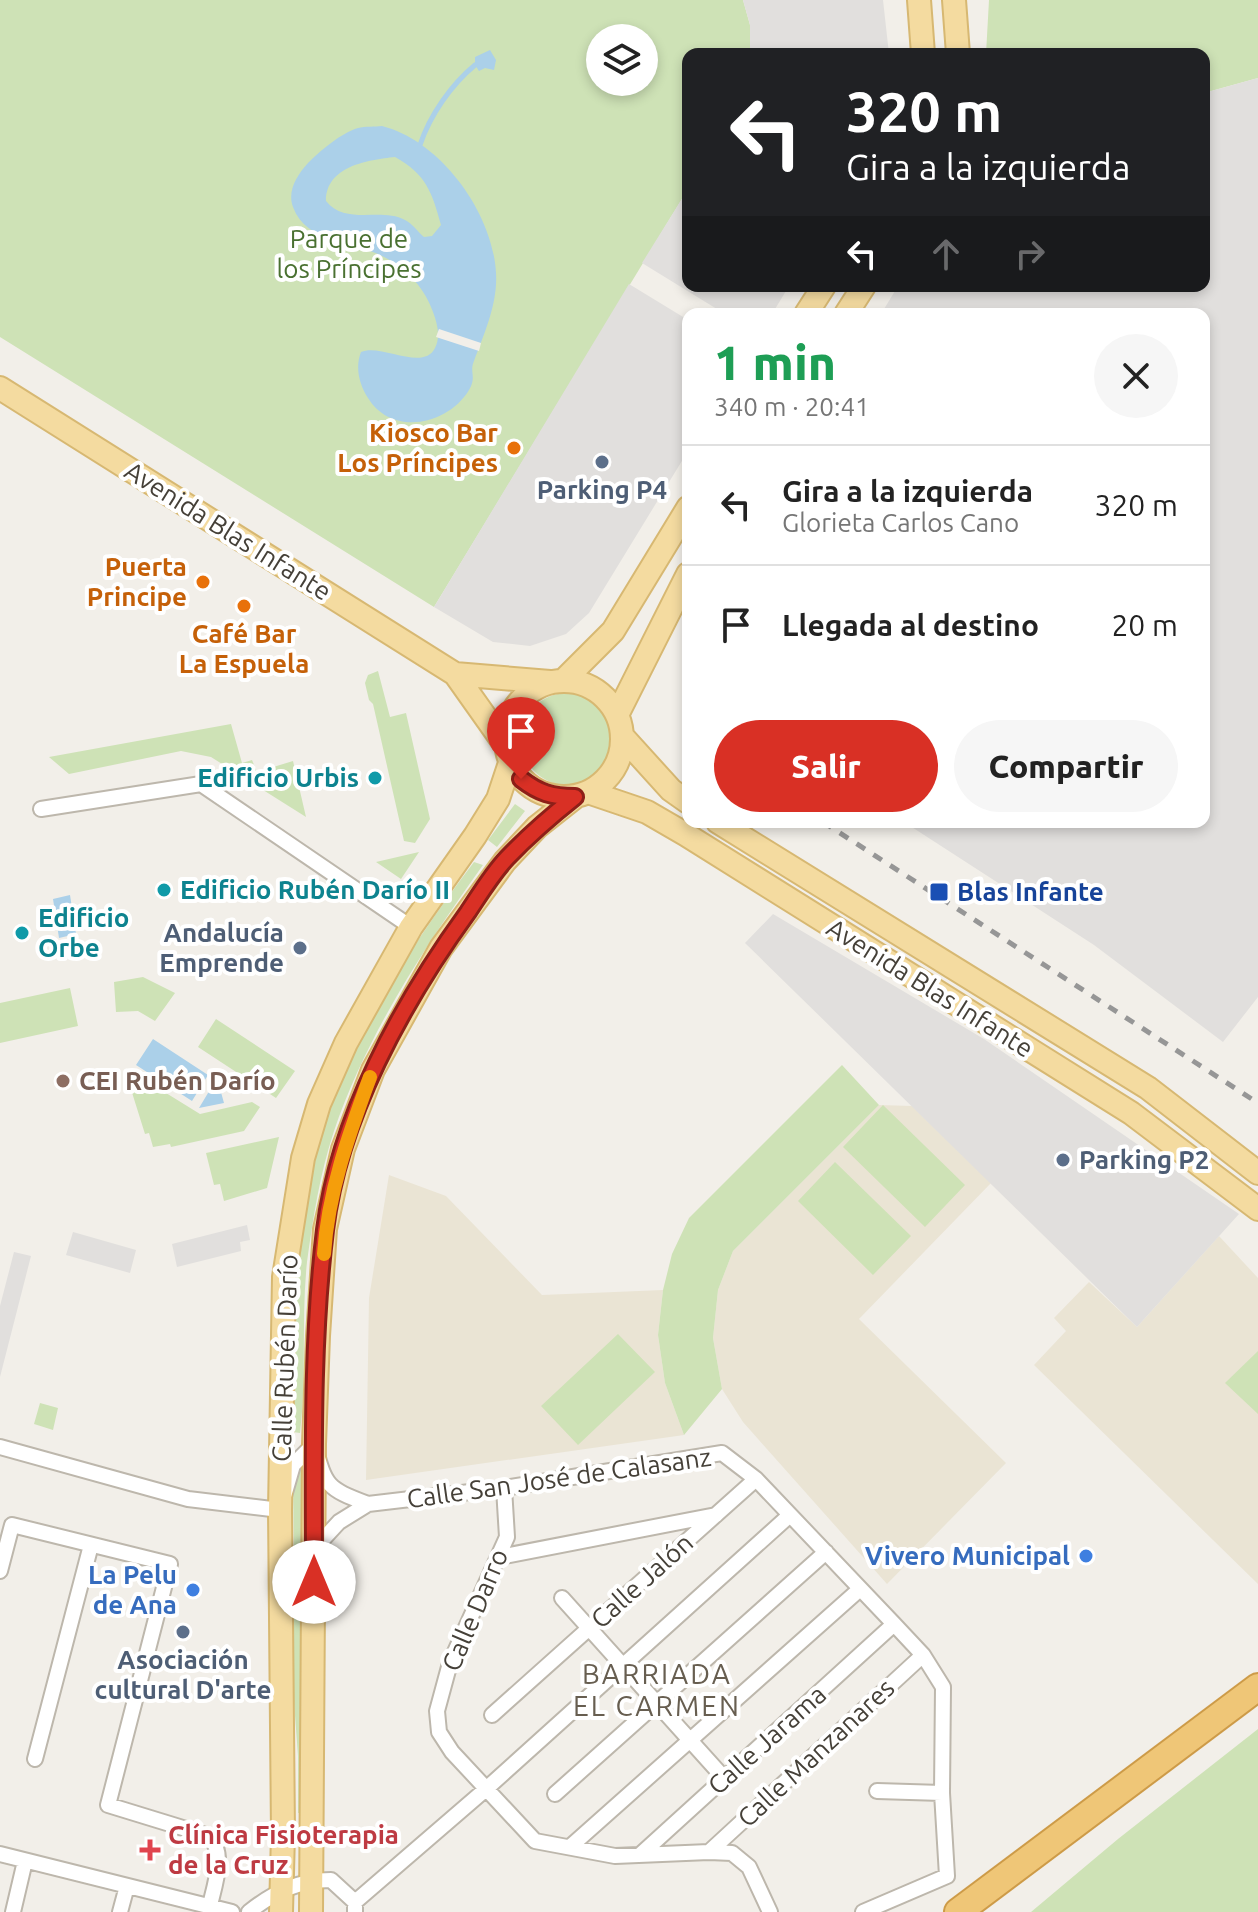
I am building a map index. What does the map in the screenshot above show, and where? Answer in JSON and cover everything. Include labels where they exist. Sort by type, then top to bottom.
[{"type":"highway","points":[[958,1912],[1257,1687]]},
{"type":"highway","points":[[989,1912],[1062,1835]]},
{"type":"main road","points":[[919,0],[923,48]]},
{"type":"main road","points":[[954,0],[958,48]]},
{"type":"main road","name":"Avenida Blas Infante","points":[[0,388],[455,674]]},
{"type":"main road","points":[[508,754],[506,729],[516,706],[534,688],[557,681],[613,631],[682,518]]},
{"type":"main road","points":[[455,674],[521,779],[537,791],[555,797],[582,794],[603,783],[614,769],[621,753],[620,726],[682,587]]},
{"type":"main road","points":[[455,674],[580,683],[596,690],[608,701],[620,726],[671,790],[682,798]]},
{"type":"main road","name":"Calle Rubén Darío","points":[[281,1902],[283,1834],[279,1587],[284,1277],[303,1158],[319,1104],[346,1043],[411,927],[480,830],[498,799],[508,754]]},
{"type":"main road","name":"Avenida Blas Infante","points":[[582,794],[647,812],[685,834],[1131,1113],[1258,1209]]},
{"type":"main road","name":"Calle Rubén Darío","points":[[311,1912],[314,1444],[318,1336],[325,1229],[343,1149],[373,1070],[441,948],[497,871],[537,827],[582,794]]},
{"type":"main road","name":"Avenida Blas Infante","points":[[728,828],[1148,1088],[1258,1173]]},
{"type":"street","points":[[41,809],[201,784],[411,927]]},
{"type":"street","points":[[314,1444],[322,1474],[336,1492],[368,1504]]},
{"type":"street","points":[[0,1447],[188,1499],[280,1510],[293,1465],[314,1444]]},
{"type":"street","name":"Calle San José de Calasanz","points":[[368,1504],[504,1488],[722,1453],[756,1479],[923,1655],[943,1687],[942,1793],[947,1876],[863,1912]]},
{"type":"street","name":"Calle Jalón","points":[[492,1715],[756,1479]]},
{"type":"street","name":"Calle Darro","points":[[486,1789],[452,1752],[439,1732],[437,1711],[450,1663],[507,1537],[504,1488]]},
{"type":"street","points":[[279,1587],[339,1522],[368,1504]]},
{"type":"street","points":[[499,1557],[716,1515]]},
{"type":"street","points":[[249,1912],[281,1902],[310,1880],[331,1880],[355,1907],[790,1515]]},
{"type":"street","points":[[0,1571],[12,1525],[170,1564],[108,1805],[202,1833],[214,1841],[218,1863],[210,1905]]},
{"type":"street","points":[[35,1759],[91,1545]]},
{"type":"street","points":[[555,1794],[826,1552]]},
{"type":"street","points":[[571,1846],[860,1589]]},
{"type":"street","points":[[562,1598],[724,1778]]},
{"type":"street","name":"Calle Jarama","points":[[640,1855],[894,1624]]},
{"type":"street","name":"Calle Manzanares","points":[[709,1852],[923,1655]]},
{"type":"street","name":"Calle Manzanares","points":[[486,1789],[535,1841],[615,1856],[732,1853],[749,1867],[770,1912]]},
{"type":"street","points":[[877,1791],[942,1793]]},
{"type":"street","points":[[0,1854],[232,1912]]},
{"type":"street","points":[[13,1912],[25,1861]]},
{"type":"street","points":[[120,1912],[127,1886]]},
{"type":"shaded area","points":[[743,0],[883,0],[888,48],[750,48],[750,25]]},
{"type":"shaded area","points":[[1258,78],[1258,997],[1223,1042],[1094,945],[913,828],[1210,828],[1210,308],[885,308],[894,292],[1210,292],[1210,91]]},
{"type":"shaded area","points":[[682,199],[682,288],[642,263]]},
{"type":"shaded area","name":"Parking P4","points":[[629,284],[682,316],[682,461],[589,613],[566,634],[530,646],[493,642],[434,607]]},
{"type":"shaded area","points":[[689,292],[785,292],[776,308],[715,308]]},
{"type":"shaded area","name":"Parking P2","points":[[773,914],[984,1039],[1239,1214],[1137,1327],[745,943]]},
{"type":"shaded area","points":[[879,1105],[912,1106],[991,1183],[859,1319],[1006,1463],[887,1584],[743,1422],[722,1389],[713,1338],[718,1290],[733,1251]]},
{"type":"shaded area","points":[[389,1175],[446,1196],[542,1295],[663,1290],[658,1335],[665,1383],[684,1435],[366,1480],[369,1298]]},
{"type":"shaded area","points":[[247,1225],[250,1240],[240,1242],[241,1251],[177,1267],[172,1244]]},
{"type":"shaded area","points":[[73,1232],[136,1250],[130,1273],[66,1255]]},
{"type":"shaded area","points":[[1219,1236],[1258,1278],[1258,1584],[1034,1365],[1066,1331],[1054,1318],[1089,1282],[1137,1327]]},
{"type":"shaded area","points":[[14,1252],[31,1256],[0,1377],[0,1306]]},
{"type":"green space","name":"Parque de los Príncipes","points":[[0,0],[743,0],[750,25],[750,48],[682,48],[682,199],[434,607],[0,337]]},
{"type":"green space","points":[[989,0],[1258,0],[1258,78],[1210,91],[1210,48],[986,48]]},
{"type":"green space","points":[[378,671],[390,717],[406,713],[430,819],[415,843],[404,841],[373,704],[365,683],[368,675]]},
{"type":"green space","points":[[558,693],[576,693],[593,700],[606,713],[613,739],[606,765],[593,778],[576,785],[558,785],[541,778],[528,765],[521,748],[521,730],[528,713],[541,700]]},
{"type":"green space","points":[[231,724],[242,763],[252,760],[257,772],[293,761],[306,817],[211,757],[181,751],[69,774],[49,757]]},
{"type":"green space","points":[[515,804],[525,811],[497,847],[488,840]]},
{"type":"green space","points":[[419,852],[401,879],[376,862]]},
{"type":"green space","points":[[474,862],[483,865],[439,928],[380,1026],[347,1095],[334,1131],[314,1212],[307,1262],[302,1412],[300,1433],[293,1432],[298,1252],[310,1176],[324,1127],[342,1079],[388,988],[415,944]]},
{"type":"green space","points":[[143,977],[175,993],[155,1021],[138,1011],[116,1012],[114,982]]},
{"type":"green space","points":[[70,988],[78,1026],[0,1043],[0,1003]]},
{"type":"green space","points":[[216,1019],[295,1071],[276,1098],[198,1047]]},
{"type":"green space","points":[[842,1065],[879,1105],[733,1251],[718,1290],[713,1338],[722,1389],[684,1435],[665,1383],[658,1335],[663,1290],[672,1254],[689,1218]]},
{"type":"green space","points":[[145,1080],[200,1114],[252,1102],[260,1107],[244,1131],[171,1147],[170,1144],[153,1147],[149,1133],[145,1134],[129,1083]]},
{"type":"green space","points":[[883,1105],[965,1185],[925,1227],[843,1147]]},
{"type":"green space","points":[[279,1137],[267,1188],[224,1201],[220,1184],[214,1185],[206,1153]]},
{"type":"green space","points":[[835,1162],[911,1236],[873,1275],[798,1201]]},
{"type":"green space","points":[[618,1334],[655,1372],[578,1445],[541,1406]]},
{"type":"green space","points":[[1258,1351],[1258,1414],[1225,1383]]},
{"type":"green space","points":[[40,1403],[58,1408],[53,1430],[34,1424]]},
{"type":"green space","points":[[306,1460],[304,1549],[294,1561],[293,1477]]},
{"type":"green space","points":[[304,1570],[301,1702],[303,1813],[298,1813],[292,1597]]},
{"type":"green space","points":[[1258,1729],[1258,1912],[1031,1912],[1118,1839]]},
{"type":"water","points":[[490,50],[496,60],[494,70],[485,68],[479,71],[475,57]]},
{"type":"water","points":[[382,126],[404,134],[424,147],[460,183],[485,227],[493,250],[496,273],[493,307],[473,365],[469,390],[448,412],[420,422],[391,418],[378,410],[362,387],[358,364],[361,352],[369,350],[412,357],[429,355],[435,348],[438,334],[430,304],[408,274],[394,263],[374,252],[320,235],[300,219],[291,201],[297,178],[318,153],[351,130]],"holes":[[[395,157],[421,177],[434,203],[441,225],[432,236],[424,237],[408,221],[396,216],[343,213],[326,201],[333,180],[350,167]]]},
{"type":"water","points":[[70,895],[76,934],[59,938],[53,899]]},
{"type":"water","points":[[153,1039],[208,1075],[192,1101],[136,1065]]},
{"type":"water","points":[[217,1078],[224,1103],[199,1108]]},
{"type":"pier","points":[[439,329],[481,343],[479,351],[436,337]]},
{"type":"waterway","points":[[420,145],[442,101],[475,65]]},
{"type":"railway","points":[[832,828],[1258,1103]]},
{"type":"slow traffic","points":[[324,1254],[325,1229],[343,1149],[370,1077]]},
{"type":"place","name":"Kiosco Bar Los Príncipes","points":[[514,448]]},
{"type":"place","name":"Parking P4","points":[[602,462]]},
{"type":"place","name":"Puerta Principe","points":[[203,582]]},
{"type":"place","name":"Café Bar La Espuela","points":[[244,606]]},
{"type":"place","name":"Edificio Urbis","points":[[375,778]]},
{"type":"place","name":"Edificio Rubén Darío II","points":[[164,890]]},
{"type":"place","name":"Blas Infante","points":[[939,892]]},
{"type":"place","name":"Edificio Orbe","points":[[22,933]]},
{"type":"place","name":"Andalucía Emprende","points":[[300,948]]},
{"type":"place","name":"CEI Rubén Darío","points":[[63,1081]]},
{"type":"place","name":"Parking P2","points":[[1063,1160]]},
{"type":"place","name":"Vivero Municipal","points":[[1086,1556]]},
{"type":"place","name":"La Pelu de Ana","points":[[193,1590]]},
{"type":"place","name":"Asociación cultural D'arte","points":[[183,1632]]},
{"type":"place","name":"Clínica Fisioterapia de la Cruz","points":[[150,1850]]},
{"type":"district","name":"BARRIADA EL CARMEN","points":[[657,1690]]},
{"type":"route","points":[[314,1582],[314,1444],[325,1229],[343,1149],[373,1070],[441,948],[505,861],[537,827],[575,797],[555,797],[537,791],[521,779]]}]
